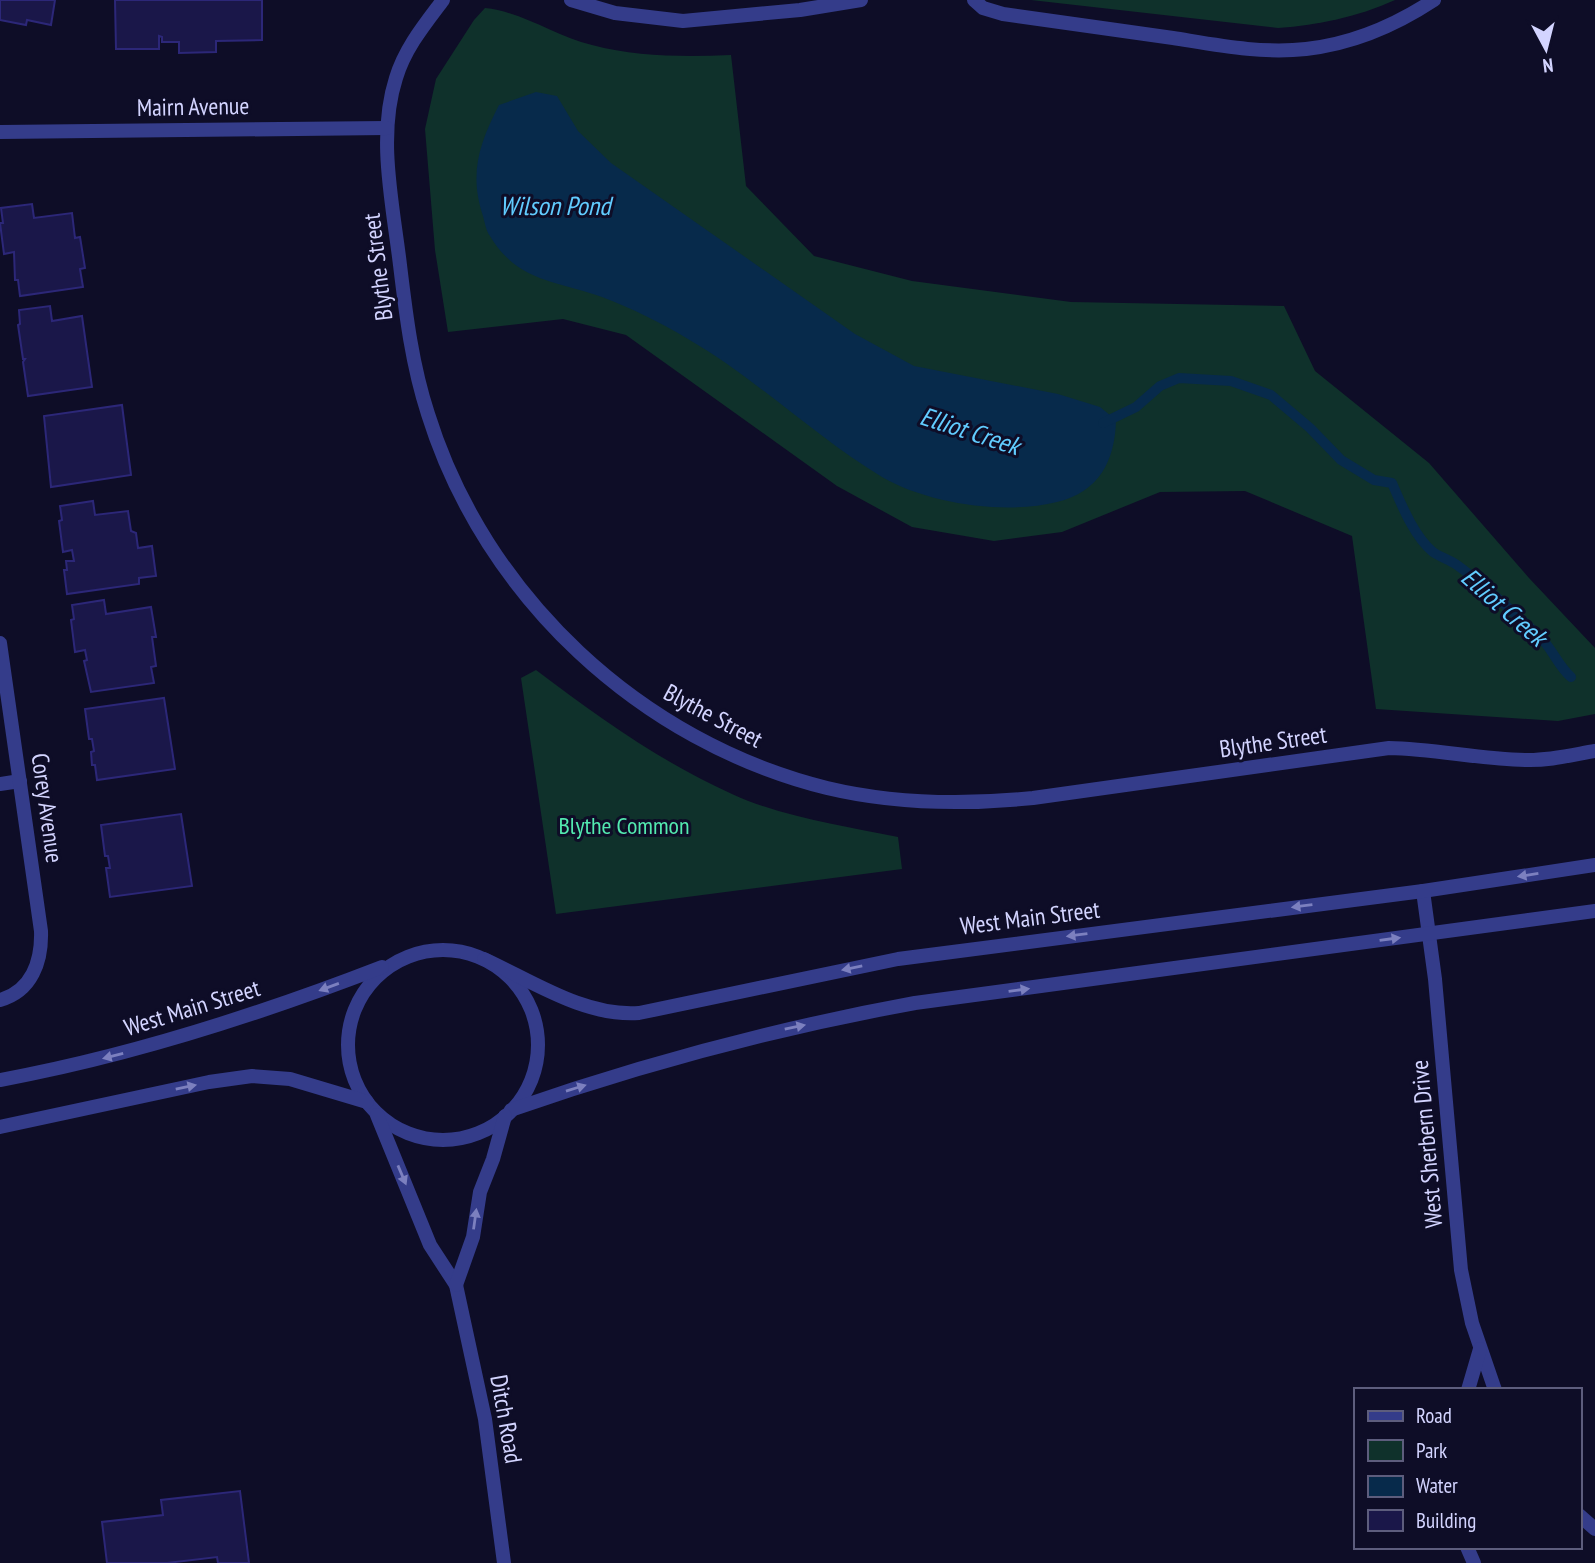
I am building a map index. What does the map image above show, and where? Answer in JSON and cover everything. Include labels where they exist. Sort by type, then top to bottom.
[{"type":"street","name":"Blythe Street","points":[[443,0],[404,58],[396,79],[387,128],[390,179],[406,315],[417,379],[436,437],[467,508],[527,598],[582,657],[644,705],[708,745],[745,761],[827,788],[903,800],[970,803],[1032,798],[1389,748],[1528,761],[1595,751]]},
{"type":"street","points":[[571,0],[615,13],[683,21],[800,10],[861,0]]},
{"type":"street","points":[[974,0],[983,8],[1003,14],[1236,48],[1278,51],[1308,49],[1372,32],[1407,18],[1434,0]]},
{"type":"street","name":"Mairn Avenue","points":[[0,132],[387,128]]},
{"type":"street","name":"Corey Avenue","points":[[0,643],[42,950],[38,966],[31,978],[21,989],[0,1000]]},
{"type":"street","points":[[0,784],[20,781]]},
{"type":"street","name":"West Main Street","points":[[484,959],[573,1001],[599,1010],[627,1014],[925,955],[1423,891],[1595,865]]},
{"type":"street","name":"West Sherbern Drive","points":[[1423,891],[1461,1270],[1472,1323],[1494,1388]]},
{"type":"street","points":[[0,1127],[209,1082],[252,1076],[290,1079],[371,1107],[401,1130],[416,1136],[447,1139],[478,1132],[508,1113],[728,1043],[856,1014],[915,1003],[1595,911]]},
{"type":"street","points":[[371,1107],[352,1074],[347,1042],[353,1011],[369,984],[393,963],[423,951],[454,950],[484,959],[499,968],[524,994],[536,1027],[536,1063],[522,1096],[508,1113],[480,1192],[473,1237],[456,1284]]},
{"type":"street","name":"West Main Street","points":[[0,1080],[179,1038],[288,1003],[393,963]]},
{"type":"street","name":"Ditch Road","points":[[371,1107],[430,1245],[456,1284],[485,1419],[504,1563]]},
{"type":"street","points":[[1469,1388],[1480,1349]]},
{"type":"street","points":[[1581,1518],[1595,1529]]},
{"type":"green space","points":[[1031,0],[1395,0],[1338,19],[1278,28]]},
{"type":"green space","points":[[485,8],[513,14],[578,41],[609,49],[661,55],[731,55],[746,186],[814,256],[912,281],[1071,302],[1284,306],[1315,371],[1429,463],[1529,578],[1595,648],[1595,714],[1558,721],[1376,709],[1352,536],[1245,491],[1160,492],[1062,532],[994,541],[912,527],[837,486],[626,335],[563,319],[448,332],[435,250],[425,129],[436,79],[474,20]]},
{"type":"green space","name":"Blythe Common","points":[[536,670],[631,738],[680,768],[732,794],[792,815],[898,837],[902,869],[556,914],[521,678]]},
{"type":"water","name":"Wilson Pond","points":[[536,92],[557,96],[578,131],[611,163],[855,334],[914,366],[1058,394],[1100,407],[1116,420],[1112,449],[1102,473],[1084,491],[1057,502],[1037,506],[991,507],[922,494],[882,477],[857,461],[738,372],[657,321],[602,297],[540,278],[513,263],[501,251],[487,229],[477,186],[478,159],[499,105]]},
{"type":"building","points":[[0,0],[55,0],[51,25],[27,20],[26,25],[0,20]]},
{"type":"building","points":[[115,0],[262,0],[262,40],[216,41],[216,52],[179,53],[179,42],[162,42],[162,37],[159,36],[159,49],[116,49]]},
{"type":"building","points":[[32,204],[34,218],[72,213],[75,238],[80,237],[85,268],[80,269],[83,287],[20,296],[18,280],[15,280],[14,252],[4,254],[1,208]]},
{"type":"building","points":[[50,306],[52,321],[82,316],[92,387],[28,396],[23,362],[25,359],[18,325],[19,310]]},
{"type":"building","points":[[122,405],[131,475],[51,487],[44,416]]},
{"type":"building","points":[[93,501],[95,515],[128,511],[131,531],[136,533],[138,548],[152,546],[156,576],[139,578],[139,584],[67,594],[64,570],[67,570],[66,561],[74,561],[72,550],[63,552],[60,506]]},
{"type":"building","points":[[104,600],[106,614],[151,607],[156,637],[152,637],[156,666],[151,667],[154,683],[91,692],[84,661],[87,660],[85,650],[75,652],[72,605]]},
{"type":"building","points":[[164,698],[175,769],[97,780],[95,765],[92,765],[91,752],[94,751],[92,739],[89,739],[85,709]]},
{"type":"building","points":[[181,814],[192,886],[110,897],[106,868],[110,868],[108,856],[105,856],[101,825]]},
{"type":"building","points":[[240,1491],[249,1563],[218,1563],[217,1557],[167,1563],[107,1563],[102,1522],[163,1515],[161,1500]]},
{"type":"waterway","name":"Elliot Creek","points":[[1103,423],[1136,407],[1160,386],[1179,378],[1231,381],[1271,395],[1310,428],[1341,460],[1374,480],[1392,483],[1409,520],[1426,545],[1468,573],[1509,608],[1543,640],[1571,677]]}]
